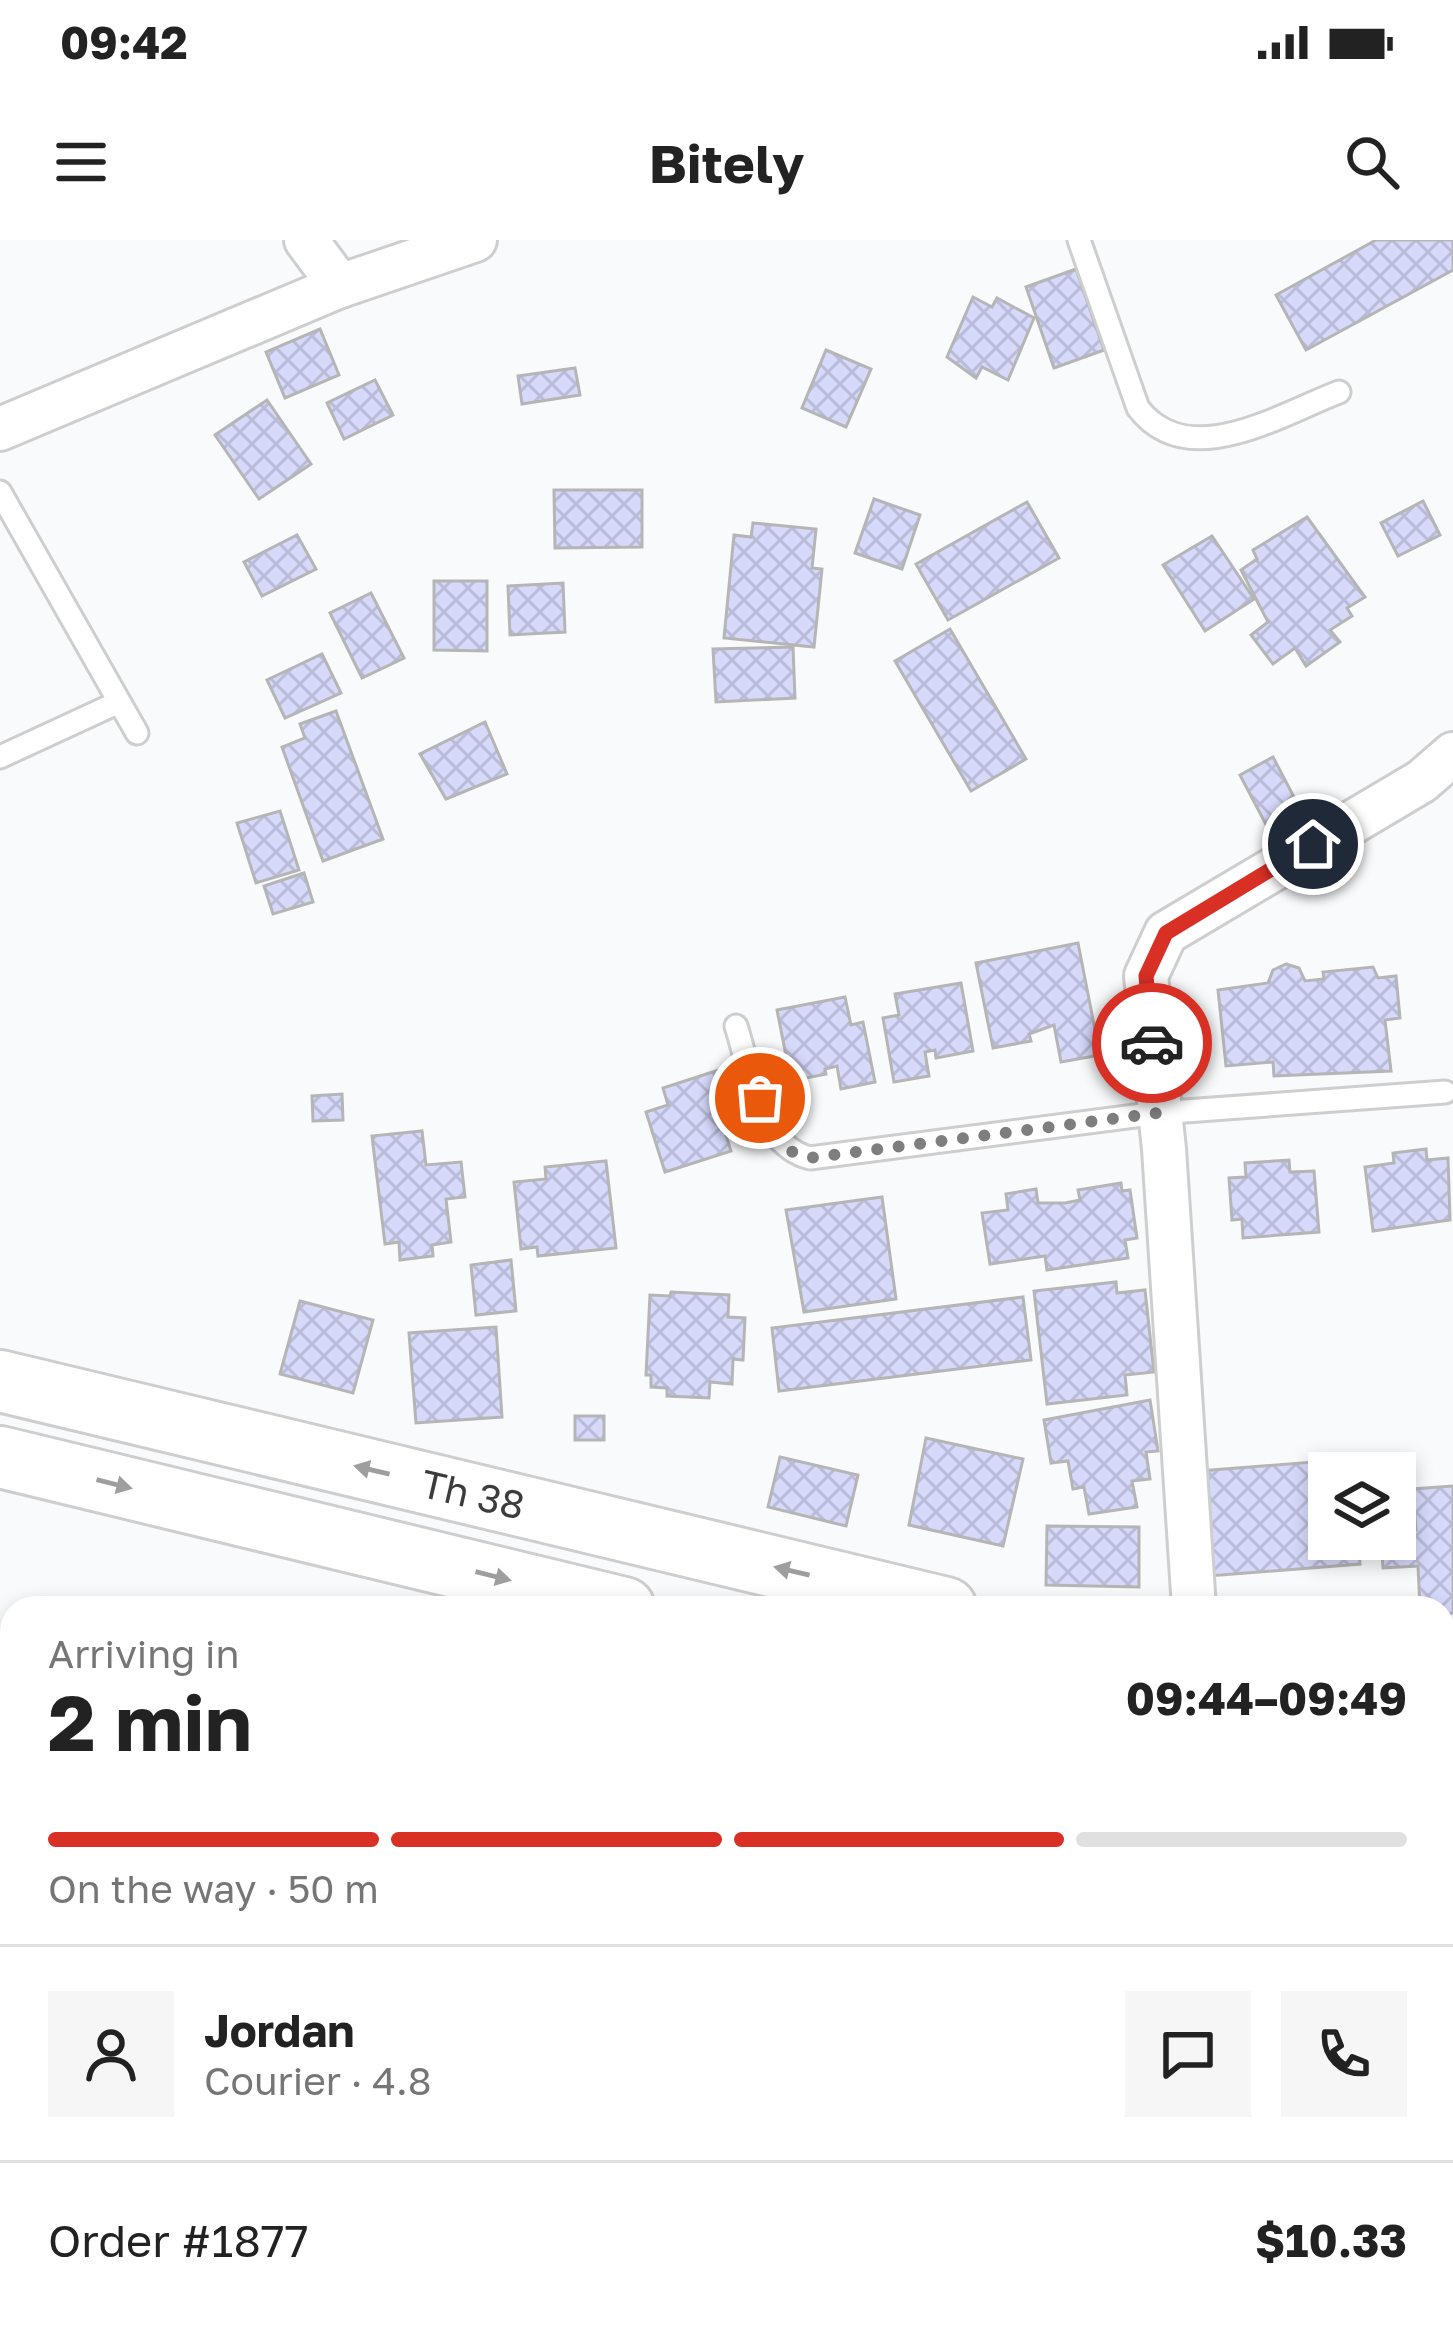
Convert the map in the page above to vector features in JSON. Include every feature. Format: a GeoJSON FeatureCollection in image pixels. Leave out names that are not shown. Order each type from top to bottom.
{"type":"FeatureCollection","features":[{"type":"Feature","properties":{"kind":"street"},"geometry":{"type":"LineString","coordinates":[[306,240],[340,286]]}},
{"type":"Feature","properties":{"kind":"street"},"geometry":{"type":"LineString","coordinates":[[0,429],[340,286],[475,240]]}},
{"type":"Feature","properties":{"kind":"street"},"geometry":{"type":"LineString","coordinates":[[1192,1596],[1146,976],[1166,933],[1422,781],[1453,754]]}},
{"type":"Feature","properties":{"kind":"street","name":"Th 38"},"geometry":{"type":"LineString","coordinates":[[0,1381],[896,1596]]}},
{"type":"Feature","properties":{"kind":"street","name":"Th 38"},"geometry":{"type":"LineString","coordinates":[[0,1457],[573,1596]]}},
{"type":"Feature","properties":{"kind":"lane"},"geometry":{"type":"LineString","coordinates":[[1079,240],[1138,409],[1170,437],[1218,438],[1339,392]]}},
{"type":"Feature","properties":{"kind":"lane"},"geometry":{"type":"LineString","coordinates":[[0,492],[136,733]]}},
{"type":"Feature","properties":{"kind":"lane"},"geometry":{"type":"LineString","coordinates":[[0,757],[119,702]]}},
{"type":"Feature","properties":{"kind":"lane"},"geometry":{"type":"LineString","coordinates":[[736,1026],[772,1135],[785,1152],[810,1158],[1158,1113],[1445,1092]]}},
{"type":"Feature","properties":{"kind":"building"},"geometry":{"type":"Polygon","coordinates":[[[1376,240],[1453,240],[1453,270],[1306,350],[1276,295],[1376,240]]]}},
{"type":"Feature","properties":{"kind":"building"},"geometry":{"type":"Polygon","coordinates":[[[1076,269],[1104,350],[1054,368],[1026,287],[1076,269]]]}},
{"type":"Feature","properties":{"kind":"building"},"geometry":{"type":"Polygon","coordinates":[[[973,297],[992,307],[997,298],[1034,318],[1008,380],[982,367],[976,378],[947,357],[973,297]]]}},
{"type":"Feature","properties":{"kind":"building"},"geometry":{"type":"Polygon","coordinates":[[[320,329],[339,375],[285,398],[266,352],[320,329]]]}},
{"type":"Feature","properties":{"kind":"building"},"geometry":{"type":"Polygon","coordinates":[[[826,350],[871,369],[846,427],[802,408],[826,350]]]}},
{"type":"Feature","properties":{"kind":"building"},"geometry":{"type":"Polygon","coordinates":[[[575,368],[580,395],[522,404],[518,376],[575,368]]]}},
{"type":"Feature","properties":{"kind":"building"},"geometry":{"type":"Polygon","coordinates":[[[375,380],[393,415],[344,439],[327,403],[375,380]]]}},
{"type":"Feature","properties":{"kind":"building"},"geometry":{"type":"Polygon","coordinates":[[[267,400],[311,464],[259,499],[215,435],[267,400]]]}},
{"type":"Feature","properties":{"kind":"building"},"geometry":{"type":"Polygon","coordinates":[[[554,490],[642,490],[642,547],[555,548],[554,490]]]}},
{"type":"Feature","properties":{"kind":"building"},"geometry":{"type":"Polygon","coordinates":[[[874,499],[920,515],[902,569],[855,553],[874,499]]]}},
{"type":"Feature","properties":{"kind":"building"},"geometry":{"type":"Polygon","coordinates":[[[1423,501],[1440,535],[1398,556],[1381,523],[1423,501]]]}},
{"type":"Feature","properties":{"kind":"building"},"geometry":{"type":"Polygon","coordinates":[[[1027,502],[1059,558],[948,620],[916,564],[1027,502]]]}},
{"type":"Feature","properties":{"kind":"building"},"geometry":{"type":"Polygon","coordinates":[[[1307,517],[1365,597],[1347,608],[1352,616],[1330,630],[1340,642],[1306,666],[1295,648],[1273,664],[1251,635],[1268,622],[1241,570],[1257,559],[1253,550],[1307,517]]]}},
{"type":"Feature","properties":{"kind":"building"},"geometry":{"type":"Polygon","coordinates":[[[753,523],[816,529],[812,568],[822,569],[814,647],[724,638],[734,535],[751,537],[753,523]]]}},
{"type":"Feature","properties":{"kind":"building"},"geometry":{"type":"Polygon","coordinates":[[[297,535],[316,569],[262,596],[244,562],[297,535]]]}},
{"type":"Feature","properties":{"kind":"building"},"geometry":{"type":"Polygon","coordinates":[[[1212,536],[1254,599],[1205,631],[1163,565],[1212,536]]]}},
{"type":"Feature","properties":{"kind":"building"},"geometry":{"type":"Polygon","coordinates":[[[434,581],[487,581],[487,651],[434,650],[434,581]]]}},
{"type":"Feature","properties":{"kind":"building"},"geometry":{"type":"Polygon","coordinates":[[[563,583],[565,632],[510,635],[508,586],[563,583]]]}},
{"type":"Feature","properties":{"kind":"building"},"geometry":{"type":"Polygon","coordinates":[[[371,593],[404,658],[362,678],[330,613],[371,593]]]}},
{"type":"Feature","properties":{"kind":"building"},"geometry":{"type":"Polygon","coordinates":[[[950,629],[1026,759],[971,791],[895,661],[950,629]]]}},
{"type":"Feature","properties":{"kind":"building"},"geometry":{"type":"Polygon","coordinates":[[[793,647],[795,698],[716,702],[713,649],[793,647]]]}},
{"type":"Feature","properties":{"kind":"building"},"geometry":{"type":"Polygon","coordinates":[[[322,654],[341,693],[285,718],[267,680],[322,654]]]}},
{"type":"Feature","properties":{"kind":"building"},"geometry":{"type":"Polygon","coordinates":[[[336,711],[383,839],[323,861],[282,747],[305,738],[300,724],[336,711]]]}},
{"type":"Feature","properties":{"kind":"building"},"geometry":{"type":"Polygon","coordinates":[[[485,722],[507,774],[446,799],[420,754],[485,722]]]}},
{"type":"Feature","properties":{"kind":"building"},"geometry":{"type":"Polygon","coordinates":[[[1273,757],[1306,820],[1273,838],[1240,775],[1273,757]]]}},
{"type":"Feature","properties":{"kind":"building"},"geometry":{"type":"Polygon","coordinates":[[[280,811],[299,870],[256,883],[237,823],[280,811]]]}},
{"type":"Feature","properties":{"kind":"building"},"geometry":{"type":"Polygon","coordinates":[[[304,873],[313,902],[273,914],[264,886],[304,873]]]}},
{"type":"Feature","properties":{"kind":"building"},"geometry":{"type":"Polygon","coordinates":[[[1078,943],[1100,1055],[1061,1062],[1054,1025],[1029,1034],[1031,1041],[993,1048],[976,963],[1078,943]]]}},
{"type":"Feature","properties":{"kind":"building"},"geometry":{"type":"Polygon","coordinates":[[[1286,964],[1299,968],[1305,981],[1324,979],[1323,972],[1373,967],[1378,978],[1396,976],[1400,1018],[1385,1020],[1391,1071],[1274,1076],[1273,1062],[1226,1066],[1218,990],[1268,983],[1273,970],[1286,964]]]}},
{"type":"Feature","properties":{"kind":"building"},"geometry":{"type":"Polygon","coordinates":[[[961,983],[973,1051],[936,1058],[935,1050],[925,1052],[929,1076],[894,1082],[883,1018],[899,1015],[895,994],[961,983]]]}},
{"type":"Feature","properties":{"kind":"building"},"geometry":{"type":"Polygon","coordinates":[[[845,997],[851,1025],[863,1022],[875,1082],[841,1089],[837,1066],[825,1069],[826,1074],[791,1081],[777,1010],[845,997]]]}},
{"type":"Feature","properties":{"kind":"building"},"geometry":{"type":"Polygon","coordinates":[[[725,1068],[734,1099],[716,1105],[731,1151],[665,1172],[646,1112],[668,1105],[663,1088],[725,1068]]]}},
{"type":"Feature","properties":{"kind":"building"},"geometry":{"type":"Polygon","coordinates":[[[342,1094],[343,1120],[313,1121],[312,1096],[342,1094]]]}},
{"type":"Feature","properties":{"kind":"building"},"geometry":{"type":"Polygon","coordinates":[[[422,1131],[426,1165],[461,1162],[465,1197],[446,1199],[451,1242],[432,1245],[433,1256],[400,1260],[399,1242],[385,1244],[372,1136],[422,1131]]]}},
{"type":"Feature","properties":{"kind":"building"},"geometry":{"type":"Polygon","coordinates":[[[1426,1149],[1427,1160],[1448,1158],[1450,1220],[1373,1231],[1365,1167],[1394,1163],[1393,1153],[1426,1149]]]}},
{"type":"Feature","properties":{"kind":"building"},"geometry":{"type":"Polygon","coordinates":[[[1289,1160],[1290,1172],[1314,1171],[1319,1232],[1243,1238],[1242,1219],[1232,1220],[1229,1178],[1246,1177],[1245,1163],[1289,1160]]]}},
{"type":"Feature","properties":{"kind":"building"},"geometry":{"type":"Polygon","coordinates":[[[606,1161],[616,1248],[538,1256],[537,1247],[521,1249],[514,1182],[546,1179],[545,1167],[606,1161]]]}},
{"type":"Feature","properties":{"kind":"building"},"geometry":{"type":"Polygon","coordinates":[[[1121,1183],[1122,1191],[1130,1190],[1137,1238],[1125,1240],[1128,1258],[1047,1270],[1045,1256],[990,1264],[982,1213],[1008,1210],[1006,1194],[1036,1189],[1038,1203],[1065,1203],[1080,1200],[1078,1190],[1121,1183]]]}},
{"type":"Feature","properties":{"kind":"building"},"geometry":{"type":"Polygon","coordinates":[[[882,1197],[896,1299],[804,1312],[786,1210],[882,1197]]]}},
{"type":"Feature","properties":{"kind":"building"},"geometry":{"type":"Polygon","coordinates":[[[511,1260],[516,1311],[476,1315],[471,1265],[511,1260]]]}},
{"type":"Feature","properties":{"kind":"building"},"geometry":{"type":"Polygon","coordinates":[[[1116,1282],[1117,1293],[1145,1290],[1154,1372],[1125,1375],[1127,1395],[1047,1404],[1034,1291],[1116,1282]]]}},
{"type":"Feature","properties":{"kind":"building"},"geometry":{"type":"Polygon","coordinates":[[[671,1292],[729,1295],[728,1317],[745,1318],[743,1360],[733,1359],[732,1384],[710,1382],[709,1398],[667,1396],[667,1388],[651,1387],[651,1375],[646,1375],[650,1295],[670,1296],[671,1292]]]}},
{"type":"Feature","properties":{"kind":"building"},"geometry":{"type":"Polygon","coordinates":[[[1023,1297],[1031,1360],[779,1391],[772,1328],[1023,1297]]]}},
{"type":"Feature","properties":{"kind":"building"},"geometry":{"type":"Polygon","coordinates":[[[300,1301],[373,1320],[353,1393],[280,1374],[300,1301]]]}},
{"type":"Feature","properties":{"kind":"building"},"geometry":{"type":"Polygon","coordinates":[[[496,1327],[502,1417],[416,1423],[409,1333],[496,1327]]]}},
{"type":"Feature","properties":{"kind":"building"},"geometry":{"type":"Polygon","coordinates":[[[1150,1400],[1158,1451],[1146,1452],[1150,1479],[1132,1481],[1137,1507],[1089,1514],[1084,1487],[1073,1489],[1068,1461],[1051,1463],[1044,1420],[1150,1400]]]}},
{"type":"Feature","properties":{"kind":"building"},"geometry":{"type":"Polygon","coordinates":[[[575,1416],[604,1416],[604,1440],[575,1440],[575,1416]]]}},
{"type":"Feature","properties":{"kind":"building"},"geometry":{"type":"Polygon","coordinates":[[[926,1438],[1023,1459],[1003,1546],[909,1525],[926,1438]]]}},
{"type":"Feature","properties":{"kind":"building"},"geometry":{"type":"Polygon","coordinates":[[[780,1457],[858,1475],[846,1526],[768,1507],[780,1457]]]}},
{"type":"Feature","properties":{"kind":"building"},"geometry":{"type":"Polygon","coordinates":[[[1308,1462],[1308,1560],[1360,1560],[1360,1564],[1209,1576],[1200,1471],[1308,1462]]]}},
{"type":"Feature","properties":{"kind":"building"},"geometry":{"type":"Polygon","coordinates":[[[1453,1486],[1453,1596],[1419,1596],[1418,1566],[1383,1568],[1382,1560],[1416,1560],[1416,1489],[1453,1486]]]}},
{"type":"Feature","properties":{"kind":"building"},"geometry":{"type":"Polygon","coordinates":[[[1047,1526],[1139,1527],[1139,1587],[1046,1585],[1047,1526]]]}},
{"type":"Feature","properties":{"kind":"way so far"},"geometry":{"type":"LineString","coordinates":[[760,1098],[772,1135],[785,1152],[810,1158],[1158,1113],[1152,1043]]}},
{"type":"Feature","properties":{"kind":"route"},"geometry":{"type":"LineString","coordinates":[[1152,1043],[1146,976],[1166,933],[1313,844]]}}]}
